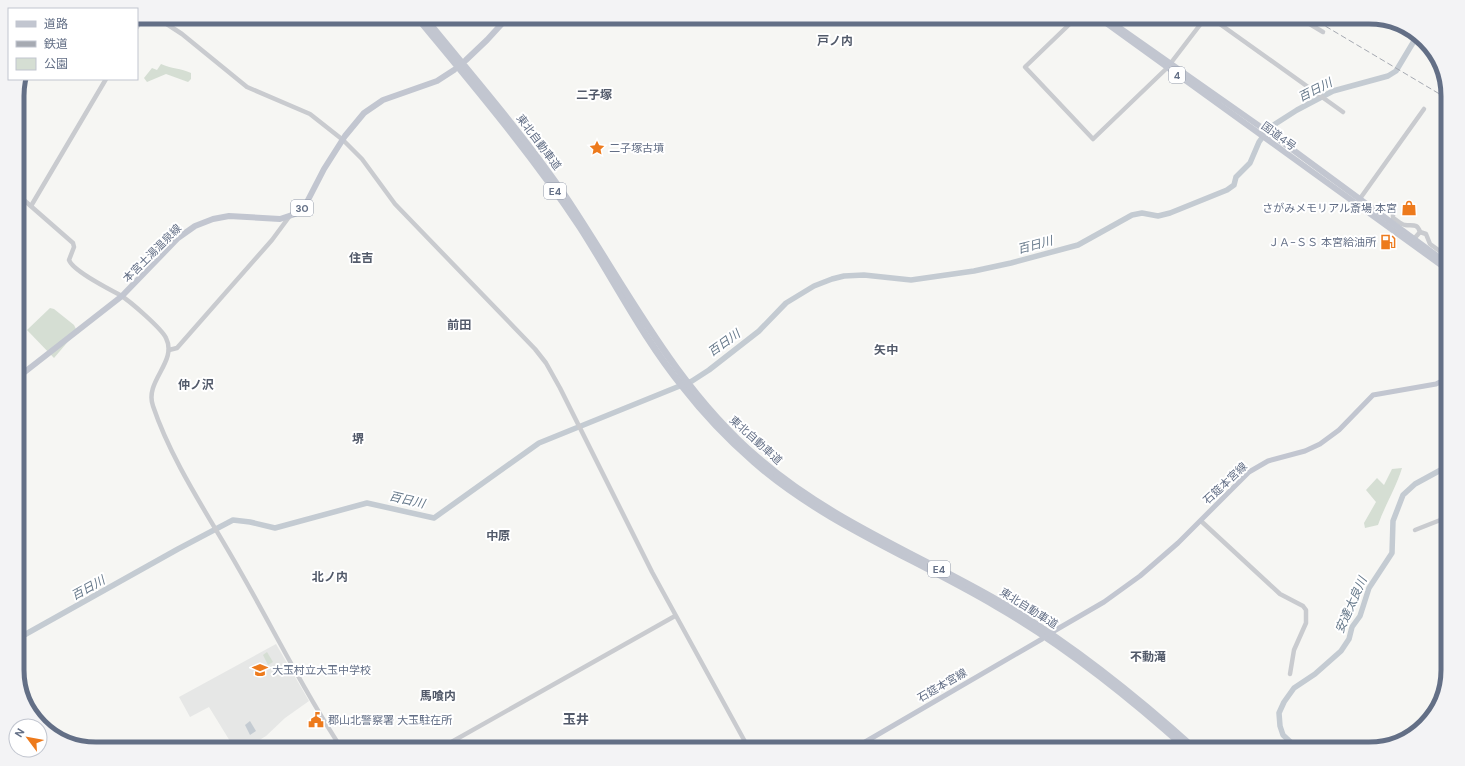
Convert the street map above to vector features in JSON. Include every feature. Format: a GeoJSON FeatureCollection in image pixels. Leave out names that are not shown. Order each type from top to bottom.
{"type":"FeatureCollection","features":[{"type":"Feature","properties":{"kind":"highway","name":"東北自動車道"},"geometry":{"type":"LineString","coordinates":[[423,24],[509,129],[548,181],[580,228],[649,340],[685,386],[735,444],[791,491],[854,530],[970,591],[1034,629],[1105,680],[1179,742]]}},
{"type":"Feature","properties":{"kind":"highway","name":"東北自動車道"},"geometry":{"type":"LineString","coordinates":[[430,24],[513,126],[552,178],[678,377]]}},
{"type":"Feature","properties":{"kind":"highway","name":"東北自動車道"},"geometry":{"type":"LineString","coordinates":[[685,386],[738,440],[794,487],[857,525],[974,587],[1021,614],[1097,666],[1187,742]]}},
{"type":"Feature","properties":{"kind":"main road"},"geometry":{"type":"LineString","coordinates":[[466,60],[502,24]]}},
{"type":"Feature","properties":{"kind":"main road","name":"国道4号"},"geometry":{"type":"LineString","coordinates":[[1108,24],[1258,129],[1412,241],[1441,264]]}},
{"type":"Feature","properties":{"kind":"main road","name":"国道4号"},"geometry":{"type":"LineString","coordinates":[[1113,24],[1169,66]]}},
{"type":"Feature","properties":{"kind":"main road","name":"30"},"geometry":{"type":"LineString","coordinates":[[289,217],[301,209],[307,202],[324,169],[343,140],[364,113],[392,96],[438,81],[454,70]]}},
{"type":"Feature","properties":{"kind":"main road","name":"本宮土湯温泉線"},"geometry":{"type":"LineString","coordinates":[[24,373],[122,296],[178,238],[195,226],[213,219],[229,216],[276,219],[289,217]]}},
{"type":"Feature","properties":{"kind":"main road","name":"国道4号"},"geometry":{"type":"LineString","coordinates":[[1412,241],[1441,260]]}},
{"type":"Feature","properties":{"kind":"main road","name":"石筵本宮線"},"geometry":{"type":"LineString","coordinates":[[1054,631],[1104,602],[1140,576],[1201,521],[1249,472],[1268,462],[1305,451],[1320,444],[1339,430],[1373,395],[1436,384],[1441,382]]}},
{"type":"Feature","properties":{"kind":"main road","name":"石筵本宮線"},"geometry":{"type":"LineString","coordinates":[[865,742],[1042,638]]}},
{"type":"Feature","properties":{"kind":"street"},"geometry":{"type":"LineString","coordinates":[[167,24],[182,34],[247,87],[310,114],[343,140],[362,159],[395,204],[535,349],[546,363],[675,616],[745,742]]}},
{"type":"Feature","properties":{"kind":"street"},"geometry":{"type":"LineString","coordinates":[[1070,24],[1025,67],[1093,139],[1169,66],[1201,24]]}},
{"type":"Feature","properties":{"kind":"street"},"geometry":{"type":"LineString","coordinates":[[1220,24],[1325,101],[1343,112]]}},
{"type":"Feature","properties":{"kind":"street"},"geometry":{"type":"LineString","coordinates":[[1310,24],[1323,32]]}},
{"type":"Feature","properties":{"kind":"street"},"geometry":{"type":"LineString","coordinates":[[31,206],[105,80]]}},
{"type":"Feature","properties":{"kind":"street"},"geometry":{"type":"LineString","coordinates":[[1358,202],[1424,109]]}},
{"type":"Feature","properties":{"kind":"street"},"geometry":{"type":"LineString","coordinates":[[24,200],[73,243],[74,247],[69,260],[72,265],[97,283],[122,296],[162,333],[168,343],[169,350],[167,359],[152,388],[152,406],[183,473],[303,685],[338,742]]}},
{"type":"Feature","properties":{"kind":"street"},"geometry":{"type":"LineString","coordinates":[[1393,213],[1392,216],[1396,220],[1404,225],[1416,226],[1420,232],[1426,234],[1430,244],[1441,252]]}},
{"type":"Feature","properties":{"kind":"street"},"geometry":{"type":"LineString","coordinates":[[169,350],[177,348],[272,240],[289,217]]}},
{"type":"Feature","properties":{"kind":"street"},"geometry":{"type":"LineString","coordinates":[[1412,241],[1420,232]]}},
{"type":"Feature","properties":{"kind":"street"},"geometry":{"type":"LineString","coordinates":[[1415,530],[1441,520]]}},
{"type":"Feature","properties":{"kind":"street"},"geometry":{"type":"LineString","coordinates":[[1201,521],[1280,594],[1303,606],[1306,610],[1306,623],[1294,650],[1290,674]]}},
{"type":"Feature","properties":{"kind":"street"},"geometry":{"type":"LineString","coordinates":[[451,742],[675,616]]}},
{"type":"Feature","properties":{"kind":"shaded area","name":"大玉村立大玉中学校"},"geometry":{"type":"Polygon","coordinates":[[[276,644],[309,701],[285,718],[266,736],[256,742],[231,742],[209,707],[190,717],[179,697],[276,644]]]}},
{"type":"Feature","properties":{"kind":"shaded area"},"geometry":{"type":"Polygon","coordinates":[[[250,721],[256,731],[250,735],[245,725],[250,721]]]}},
{"type":"Feature","properties":{"kind":"green space"},"geometry":{"type":"Polygon","coordinates":[[[161,64],[191,73],[191,79],[188,82],[166,74],[147,82],[144,78],[152,68],[157,70],[161,64]]]}},
{"type":"Feature","properties":{"kind":"green space"},"geometry":{"type":"Polygon","coordinates":[[[50,308],[54,309],[74,325],[77,331],[54,358],[27,330],[50,308]]]}},
{"type":"Feature","properties":{"kind":"green space"},"geometry":{"type":"Polygon","coordinates":[[[1402,468],[1397,483],[1378,525],[1365,528],[1364,523],[1376,502],[1366,490],[1377,478],[1384,485],[1392,469],[1402,468]]]}},
{"type":"Feature","properties":{"kind":"green space"},"geometry":{"type":"Polygon","coordinates":[[[267,652],[273,662],[268,665],[263,655],[267,652]]]}},
{"type":"Feature","properties":{"kind":"waterway","name":"百日川"},"geometry":{"type":"LineString","coordinates":[[24,635],[233,520],[250,522],[275,528],[367,503],[434,518],[539,443],[692,381],[709,370],[759,331],[786,303],[814,286],[832,279],[844,276],[864,275],[911,280],[974,271],[1011,263],[1078,245],[1132,215],[1142,213],[1158,216],[1170,213],[1227,190],[1234,185],[1236,177],[1250,163],[1259,142],[1269,128],[1297,110],[1333,91],[1388,76],[1396,71],[1415,40]]}},
{"type":"Feature","properties":{"kind":"waterway","name":"安達太良川"},"geometry":{"type":"LineString","coordinates":[[1290,742],[1283,735],[1280,726],[1279,713],[1284,702],[1294,688],[1315,674],[1341,651],[1349,639],[1352,627],[1360,616],[1369,588],[1392,553],[1393,521],[1403,495],[1415,484],[1441,470]]}},
{"type":"Feature","properties":{"kind":"railway"},"geometry":{"type":"LineString","coordinates":[[1322,24],[1441,95]]}},
{"type":"Feature","properties":{"kind":"place","name":"二子塚古墳"},"geometry":{"type":"Point","coordinates":[597,148]}},
{"type":"Feature","properties":{"kind":"place","name":"さがみメモリアル斎場 本宮"},"geometry":{"type":"Point","coordinates":[1409,208]}},
{"type":"Feature","properties":{"kind":"place","name":"ＪＡ-ＳＳ 本宮給油所"},"geometry":{"type":"Point","coordinates":[1388,242]}},
{"type":"Feature","properties":{"kind":"place","name":"大玉村立大玉中学校"},"geometry":{"type":"Point","coordinates":[260,670]}},
{"type":"Feature","properties":{"kind":"place","name":"郡山北警察署 大玉駐在所"},"geometry":{"type":"Point","coordinates":[316,720]}},
{"type":"Feature","properties":{"kind":"district","name":"戸ノ内"},"geometry":{"type":"Point","coordinates":[835,41]}},
{"type":"Feature","properties":{"kind":"district","name":"二子塚"},"geometry":{"type":"Point","coordinates":[594,95]}},
{"type":"Feature","properties":{"kind":"district","name":"住吉"},"geometry":{"type":"Point","coordinates":[361,258]}},
{"type":"Feature","properties":{"kind":"district","name":"前田"},"geometry":{"type":"Point","coordinates":[459,325]}},
{"type":"Feature","properties":{"kind":"district","name":"矢中"},"geometry":{"type":"Point","coordinates":[886,350]}},
{"type":"Feature","properties":{"kind":"district","name":"仲ノ沢"},"geometry":{"type":"Point","coordinates":[196,385]}},
{"type":"Feature","properties":{"kind":"district","name":"堺"},"geometry":{"type":"Point","coordinates":[358,439]}},
{"type":"Feature","properties":{"kind":"district","name":"中原"},"geometry":{"type":"Point","coordinates":[498,536]}},
{"type":"Feature","properties":{"kind":"district","name":"北ノ内"},"geometry":{"type":"Point","coordinates":[330,577]}},
{"type":"Feature","properties":{"kind":"district","name":"不動滝"},"geometry":{"type":"Point","coordinates":[1148,657]}},
{"type":"Feature","properties":{"kind":"district","name":"馬喰内"},"geometry":{"type":"Point","coordinates":[438,696]}},
{"type":"Feature","properties":{"kind":"district","name":"玉井"},"geometry":{"type":"Point","coordinates":[576,719]}}]}
